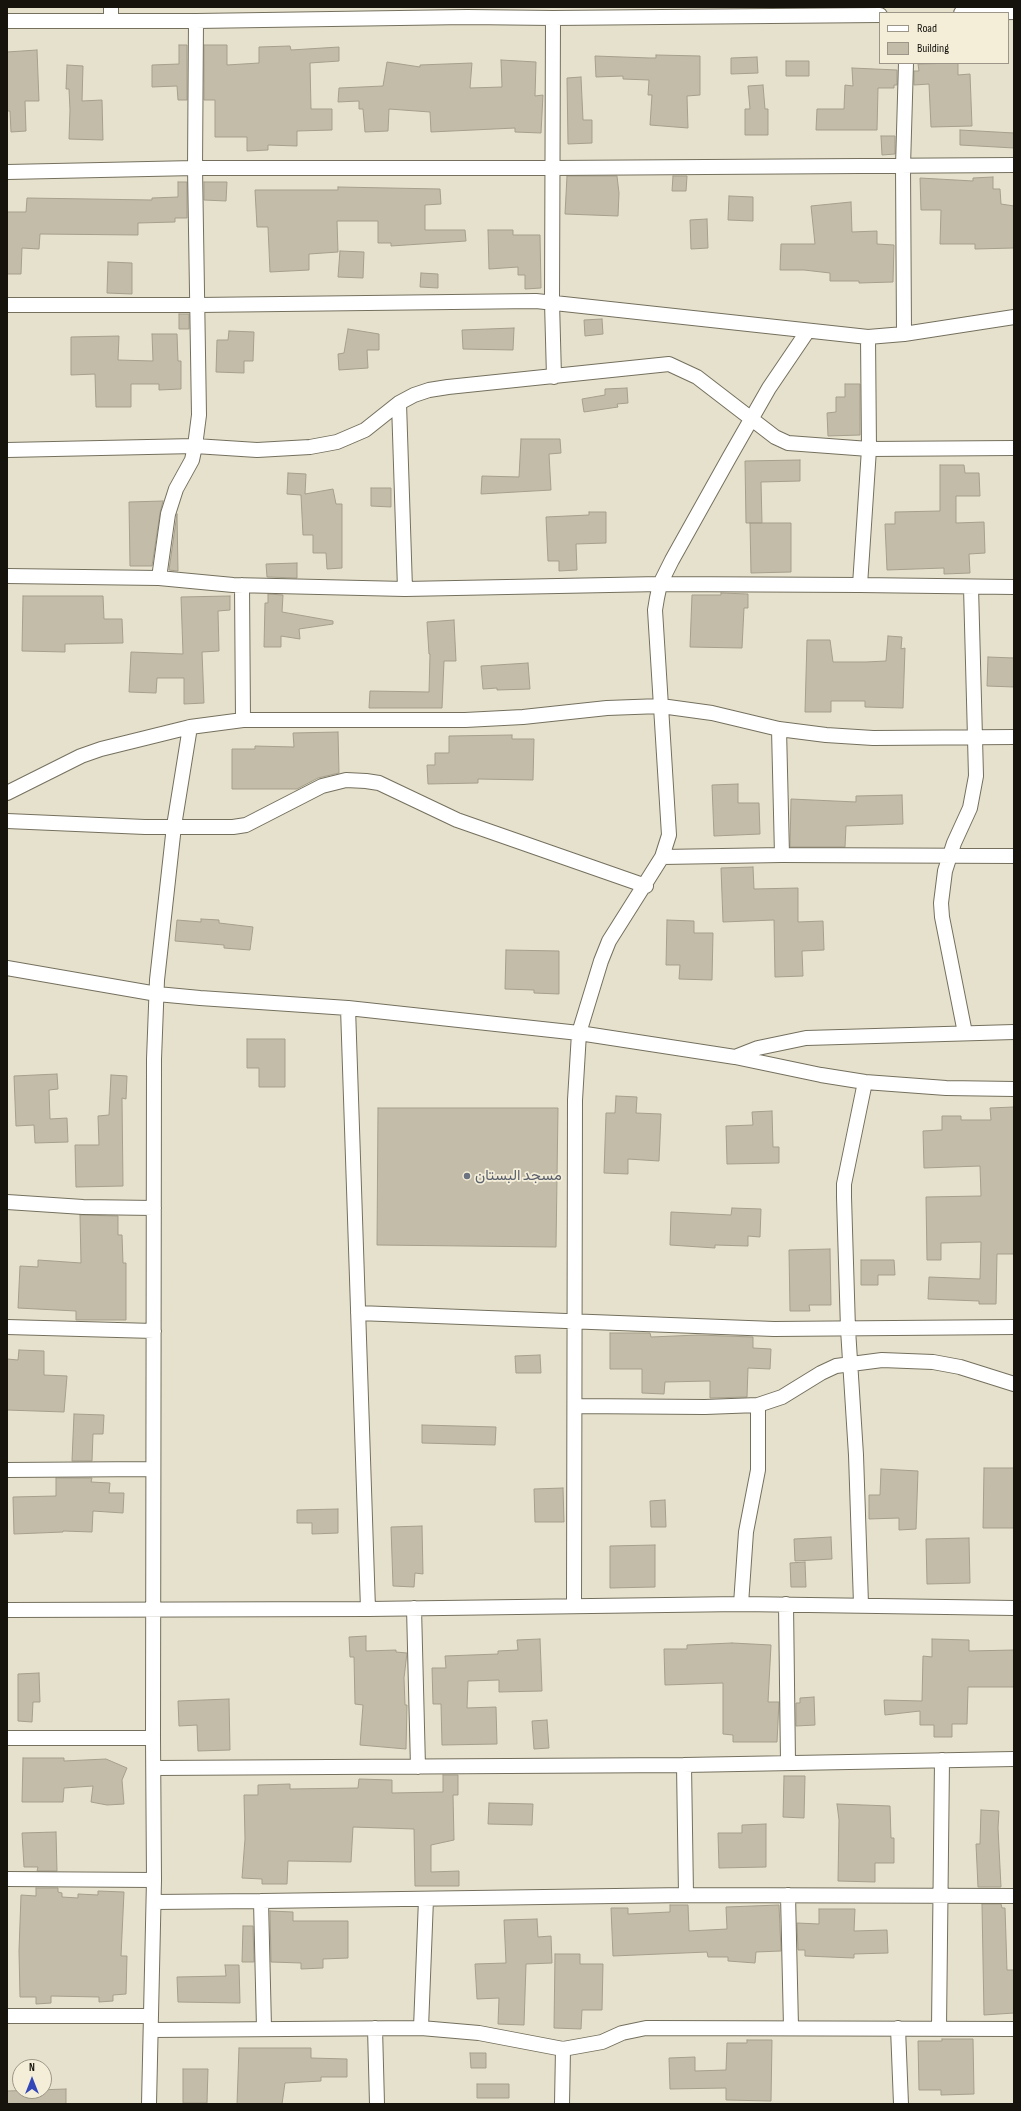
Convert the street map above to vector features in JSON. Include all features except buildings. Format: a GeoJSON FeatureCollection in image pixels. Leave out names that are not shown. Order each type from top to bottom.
{"type":"FeatureCollection","features":[{"type":"Feature","properties":{"kind":"street"},"geometry":{"type":"LineString","coordinates":[[7,21],[111,14],[196,21],[467,12],[553,18],[824,11],[879,15]]}},
{"type":"Feature","properties":{"kind":"street"},"geometry":{"type":"LineString","coordinates":[[553,18],[552,302],[554,377]]}},
{"type":"Feature","properties":{"kind":"street"},"geometry":{"type":"LineString","coordinates":[[159,578],[168,514],[176,489],[192,460],[198,415],[198,305],[195,168],[196,21]]}},
{"type":"Feature","properties":{"kind":"street"},"geometry":{"type":"LineString","coordinates":[[904,334],[903,166],[906,64]]}},
{"type":"Feature","properties":{"kind":"street"},"geometry":{"type":"LineString","coordinates":[[7,172],[195,168],[553,168],[1014,165]]}},
{"type":"Feature","properties":{"kind":"street"},"geometry":{"type":"LineString","coordinates":[[7,304],[198,305],[509,300],[552,302],[807,332],[868,337],[904,334],[1014,317]]}},
{"type":"Feature","properties":{"kind":"street"},"geometry":{"type":"LineString","coordinates":[[574,1605],[575,1100],[579,1033],[601,961],[609,941],[646,886],[662,857],[669,835],[655,610],[660,584],[769,388],[807,332]]}},
{"type":"Feature","properties":{"kind":"street"},"geometry":{"type":"LineString","coordinates":[[860,585],[869,449],[868,337]]}},
{"type":"Feature","properties":{"kind":"street"},"geometry":{"type":"LineString","coordinates":[[7,450],[195,446],[257,450],[310,447],[337,442],[365,430],[399,403],[429,390],[669,364],[697,377],[776,437],[788,443],[869,449],[1014,448]]}},
{"type":"Feature","properties":{"kind":"street"},"geometry":{"type":"LineString","coordinates":[[399,403],[405,589]]}},
{"type":"Feature","properties":{"kind":"street"},"geometry":{"type":"LineString","coordinates":[[7,576],[159,578],[242,585],[405,589],[660,584],[1014,587]]}},
{"type":"Feature","properties":{"kind":"street"},"geometry":{"type":"LineString","coordinates":[[242,585],[243,720]]}},
{"type":"Feature","properties":{"kind":"street"},"geometry":{"type":"LineString","coordinates":[[965,1033],[942,917],[943,882],[950,856],[974,793],[976,737],[971,587]]}},
{"type":"Feature","properties":{"kind":"street"},"geometry":{"type":"LineString","coordinates":[[7,793],[81,756],[101,749],[190,727],[243,720],[465,720],[523,717],[607,708],[661,706],[712,713],[779,729],[826,735],[873,738],[1014,737]]}},
{"type":"Feature","properties":{"kind":"street"},"geometry":{"type":"LineString","coordinates":[[149,2104],[154,1902],[154,1059],[157,994],[174,826],[190,727]]}},
{"type":"Feature","properties":{"kind":"street"},"geometry":{"type":"LineString","coordinates":[[779,729],[782,855]]}},
{"type":"Feature","properties":{"kind":"street"},"geometry":{"type":"LineString","coordinates":[[7,821],[145,827],[174,826],[222,828],[246,825],[322,786],[346,780],[366,781],[379,784],[457,820],[646,886]]}},
{"type":"Feature","properties":{"kind":"street"},"geometry":{"type":"LineString","coordinates":[[662,857],[782,855],[1014,856]]}},
{"type":"Feature","properties":{"kind":"street"},"geometry":{"type":"LineString","coordinates":[[7,968],[157,994],[348,1008],[579,1033],[735,1057],[821,1075],[865,1082],[946,1088],[1014,1090]]}},
{"type":"Feature","properties":{"kind":"street"},"geometry":{"type":"LineString","coordinates":[[348,1008],[368,1609]]}},
{"type":"Feature","properties":{"kind":"street"},"geometry":{"type":"LineString","coordinates":[[735,1057],[758,1048],[806,1038],[1014,1032]]}},
{"type":"Feature","properties":{"kind":"street"},"geometry":{"type":"LineString","coordinates":[[861,1604],[851,1363],[848,1329],[844,1184],[865,1082]]}},
{"type":"Feature","properties":{"kind":"street"},"geometry":{"type":"LineString","coordinates":[[7,1202],[82,1207],[154,1208]]}},
{"type":"Feature","properties":{"kind":"street"},"geometry":{"type":"LineString","coordinates":[[358,1313],[574,1320],[682,1326],[848,1329],[1014,1327]]}},
{"type":"Feature","properties":{"kind":"street"},"geometry":{"type":"LineString","coordinates":[[7,1328],[154,1331]]}},
{"type":"Feature","properties":{"kind":"street"},"geometry":{"type":"LineString","coordinates":[[575,1406],[705,1407],[758,1405],[782,1397],[821,1372],[836,1366],[882,1360],[933,1362],[960,1367],[1014,1384]]}},
{"type":"Feature","properties":{"kind":"street"},"geometry":{"type":"LineString","coordinates":[[741,1604],[746,1532],[758,1470],[758,1405]]}},
{"type":"Feature","properties":{"kind":"street"},"geometry":{"type":"LineString","coordinates":[[7,1470],[153,1469]]}},
{"type":"Feature","properties":{"kind":"street"},"geometry":{"type":"LineString","coordinates":[[7,1610],[368,1609],[574,1605],[741,1604],[861,1604],[1014,1608]]}},
{"type":"Feature","properties":{"kind":"street"},"geometry":{"type":"LineString","coordinates":[[786,1604],[788,1762]]}},
{"type":"Feature","properties":{"kind":"street"},"geometry":{"type":"LineString","coordinates":[[414,1608],[418,1767]]}},
{"type":"Feature","properties":{"kind":"street"},"geometry":{"type":"LineString","coordinates":[[7,1738],[153,1738]]}},
{"type":"Feature","properties":{"kind":"street"},"geometry":{"type":"LineString","coordinates":[[154,1768],[684,1766],[788,1762],[1014,1759]]}},
{"type":"Feature","properties":{"kind":"street"},"geometry":{"type":"LineString","coordinates":[[939,2028],[942,1760]]}},
{"type":"Feature","properties":{"kind":"street"},"geometry":{"type":"LineString","coordinates":[[684,1766],[686,1895]]}},
{"type":"Feature","properties":{"kind":"street"},"geometry":{"type":"LineString","coordinates":[[7,1879],[154,1880]]}},
{"type":"Feature","properties":{"kind":"street"},"geometry":{"type":"LineString","coordinates":[[154,1902],[686,1895],[940,1897],[1014,1896]]}},
{"type":"Feature","properties":{"kind":"street"},"geometry":{"type":"LineString","coordinates":[[788,1895],[791,2027]]}},
{"type":"Feature","properties":{"kind":"street"},"geometry":{"type":"LineString","coordinates":[[421,2028],[426,1899]]}},
{"type":"Feature","properties":{"kind":"street"},"geometry":{"type":"LineString","coordinates":[[262,1901],[264,2028]]}},
{"type":"Feature","properties":{"kind":"street"},"geometry":{"type":"LineString","coordinates":[[7,2016],[151,2016]]}},
{"type":"Feature","properties":{"kind":"street"},"geometry":{"type":"LineString","coordinates":[[152,2030],[421,2028],[479,2033],[563,2049],[602,2042],[622,2033],[646,2028],[791,2027],[1014,2029]]}},
{"type":"Feature","properties":{"kind":"street"},"geometry":{"type":"LineString","coordinates":[[375,2028],[377,2104]]}},
{"type":"Feature","properties":{"kind":"street"},"geometry":{"type":"LineString","coordinates":[[898,2028],[901,2104]]}},
{"type":"Feature","properties":{"kind":"street"},"geometry":{"type":"LineString","coordinates":[[562,2104],[563,2049]]}},
{"type":"Feature","properties":{"kind":"place","name":"مسجد البستان"},"geometry":{"type":"Point","coordinates":[467,1176]}}]}
